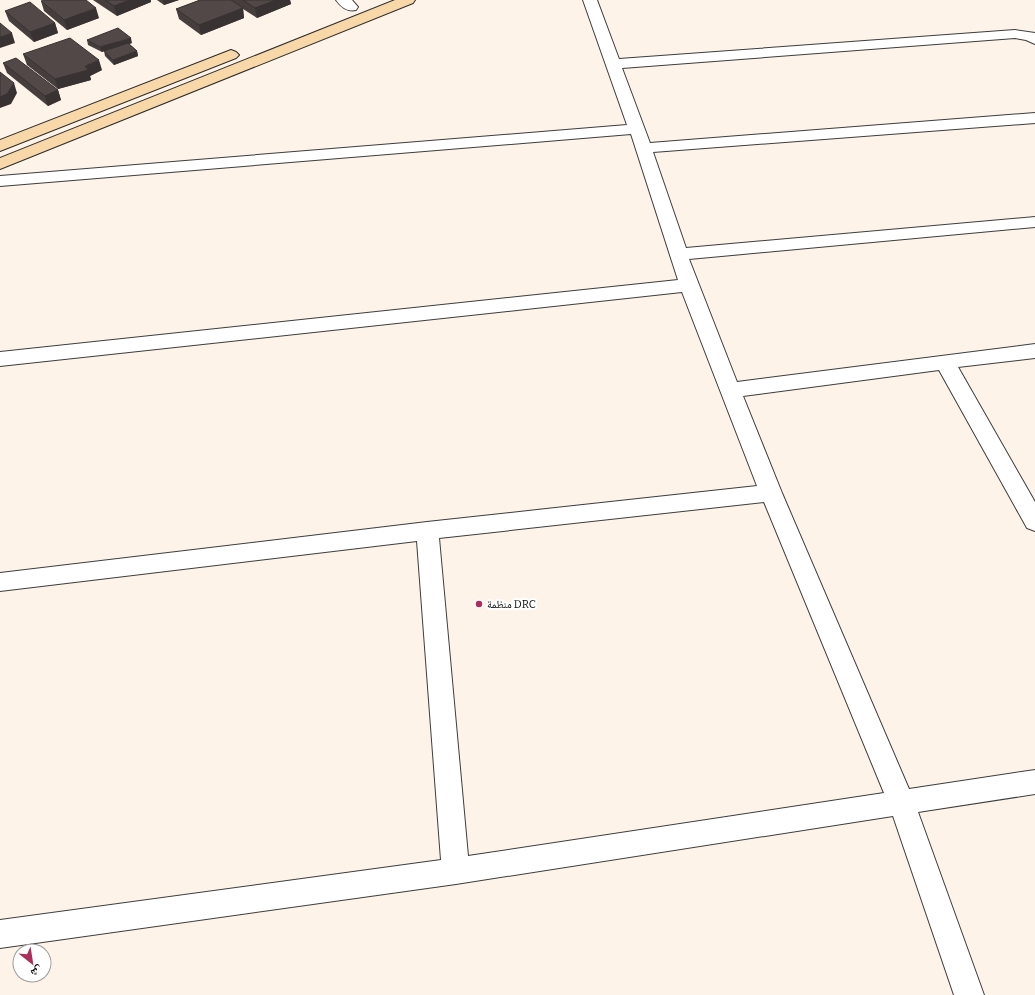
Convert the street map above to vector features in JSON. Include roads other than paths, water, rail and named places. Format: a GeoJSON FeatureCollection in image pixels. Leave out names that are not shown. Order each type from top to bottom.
{"type":"FeatureCollection","features":[{"type":"Feature","properties":{"kind":"street"},"geometry":{"type":"LineString","coordinates":[[0,164],[408,0]]}},
{"type":"Feature","properties":{"kind":"street"},"geometry":{"type":"LineString","coordinates":[[590,0],[640,138],[689,285],[771,493],[901,802],[969,995]]}},
{"type":"Feature","properties":{"kind":"street"},"geometry":{"type":"LineString","coordinates":[[613,64],[1014,34],[1030,36],[1035,40]]}},
{"type":"Feature","properties":{"kind":"street"},"geometry":{"type":"LineString","coordinates":[[0,146],[242,50]]}},
{"type":"Feature","properties":{"kind":"street"},"geometry":{"type":"LineString","coordinates":[[0,181],[640,138],[1035,118]]}},
{"type":"Feature","properties":{"kind":"street"},"geometry":{"type":"LineString","coordinates":[[679,254],[1035,222]]}},
{"type":"Feature","properties":{"kind":"street"},"geometry":{"type":"LineString","coordinates":[[0,359],[689,285]]}},
{"type":"Feature","properties":{"kind":"street"},"geometry":{"type":"LineString","coordinates":[[730,390],[944,362],[1035,352]]}},
{"type":"Feature","properties":{"kind":"street"},"geometry":{"type":"LineString","coordinates":[[944,362],[1035,522]]}},
{"type":"Feature","properties":{"kind":"street"},"geometry":{"type":"LineString","coordinates":[[0,582],[427,531],[771,493]]}},
{"type":"Feature","properties":{"kind":"street"},"geometry":{"type":"LineString","coordinates":[[427,531],[456,871]]}},
{"type":"Feature","properties":{"kind":"street"},"geometry":{"type":"LineString","coordinates":[[0,934],[456,871],[1035,782]]}},
{"type":"Feature","properties":{"kind":"place","name":"منظمة DRC"},"geometry":{"type":"Point","coordinates":[479,604]}}]}
